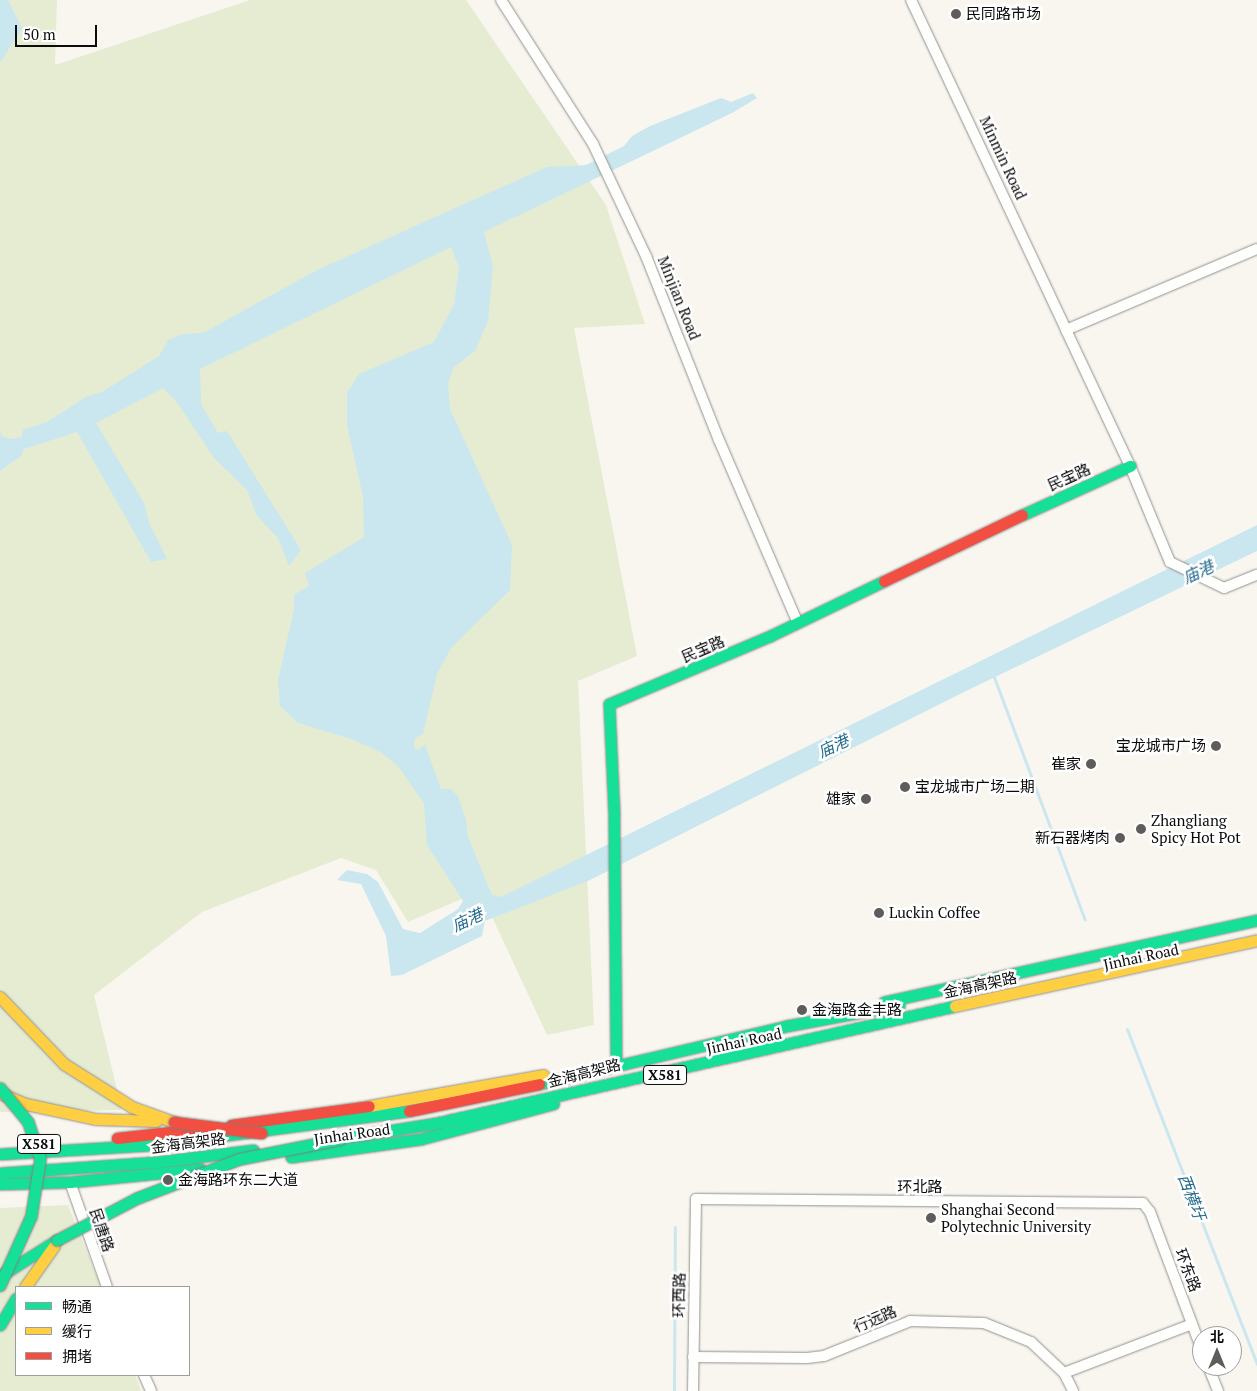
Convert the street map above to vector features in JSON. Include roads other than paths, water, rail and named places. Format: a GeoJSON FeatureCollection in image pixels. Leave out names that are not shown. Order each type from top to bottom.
{"type":"FeatureCollection","features":[{"type":"Feature","properties":{"kind":"main road","name":"民宝路"},"geometry":{"type":"LineString","coordinates":[[616,1062],[614,833],[609,704],[798,623],[988,530],[1130,466]]}},
{"type":"Feature","properties":{"kind":"main road","name":"Jinhai Road"},"geometry":{"type":"LineString","coordinates":[[0,1147],[156,1135],[338,1111],[616,1062],[805,1016],[951,989],[1257,920]]}},
{"type":"Feature","properties":{"kind":"main road","name":"金海高架路"},"geometry":{"type":"LineString","coordinates":[[0,1154],[152,1145],[261,1133],[392,1114],[518,1089],[786,1026],[967,993],[1257,927]]}},
{"type":"Feature","properties":{"kind":"main road","name":"金海高架路"},"geometry":{"type":"LineString","coordinates":[[0,1173],[157,1162],[340,1140],[436,1123],[644,1074],[1257,940]]}},
{"type":"Feature","properties":{"kind":"main road","name":"Jinhai Road"},"geometry":{"type":"LineString","coordinates":[[0,1184],[70,1182],[166,1174],[421,1139],[701,1065],[1257,947]]}},
{"type":"Feature","properties":{"kind":"main road"},"geometry":{"type":"LineString","coordinates":[[0,997],[64,1064],[132,1107],[174,1122]]}},
{"type":"Feature","properties":{"kind":"main road"},"geometry":{"type":"LineString","coordinates":[[0,1088],[28,1122],[40,1159],[31,1216],[0,1285]]}},
{"type":"Feature","properties":{"kind":"main road"},"geometry":{"type":"LineString","coordinates":[[0,1093],[26,1104],[96,1119],[174,1122],[261,1133]]}},
{"type":"Feature","properties":{"kind":"main road"},"geometry":{"type":"LineString","coordinates":[[0,1276],[57,1240],[137,1198],[239,1159],[340,1140]]}},
{"type":"Feature","properties":{"kind":"main road"},"geometry":{"type":"LineString","coordinates":[[26,1286],[57,1240]]}},
{"type":"Feature","properties":{"kind":"main road"},"geometry":{"type":"LineString","coordinates":[[0,1325],[15,1300]]}},
{"type":"Feature","properties":{"kind":"street","name":"Minjian Road"},"geometry":{"type":"LineString","coordinates":[[501,0],[593,144],[646,256],[718,440],[798,623]]}},
{"type":"Feature","properties":{"kind":"street","name":"Minmin Road"},"geometry":{"type":"LineString","coordinates":[[911,0],[1130,466],[1170,562],[1224,588],[1257,575]]}},
{"type":"Feature","properties":{"kind":"street"},"geometry":{"type":"LineString","coordinates":[[1066,330],[1257,249]]}},
{"type":"Feature","properties":{"kind":"street","name":"民唐路"},"geometry":{"type":"LineString","coordinates":[[70,1182],[107,1286]]}},
{"type":"Feature","properties":{"kind":"street","name":"环北路"},"geometry":{"type":"LineString","coordinates":[[696,1199],[1143,1203]]}},
{"type":"Feature","properties":{"kind":"street","name":"环西路"},"geometry":{"type":"LineString","coordinates":[[693,1391],[696,1199]]}},
{"type":"Feature","properties":{"kind":"street","name":"环东路"},"geometry":{"type":"LineString","coordinates":[[1143,1203],[1192,1324]]}},
{"type":"Feature","properties":{"kind":"street","name":"行远路"},"geometry":{"type":"LineString","coordinates":[[693,1357],[807,1358],[824,1356],[910,1321],[984,1323],[1031,1342],[1064,1374],[1073,1391]]}},
{"type":"Feature","properties":{"kind":"street"},"geometry":{"type":"LineString","coordinates":[[1064,1374],[1192,1324]]}},
{"type":"Feature","properties":{"kind":"street"},"geometry":{"type":"LineString","coordinates":[[144,1376],[150,1391]]}},
{"type":"Feature","properties":{"kind":"street"},"geometry":{"type":"LineString","coordinates":[[1212,1376],[1218,1391]]}},
{"type":"Feature","properties":{"kind":"water"},"geometry":{"type":"Polygon","coordinates":[[[0,0],[8,0],[22,28],[0,63],[0,0]]]}},
{"type":"Feature","properties":{"kind":"water","name":"庙港"},"geometry":{"type":"Polygon","coordinates":[[[753,93],[757,98],[732,113],[484,232],[493,266],[488,321],[475,351],[453,368],[448,384],[450,409],[512,545],[510,590],[451,648],[437,674],[423,734],[415,738],[414,748],[418,750],[425,745],[441,789],[451,789],[458,796],[466,820],[468,837],[492,895],[501,897],[1257,525],[1257,551],[964,692],[590,880],[485,921],[482,936],[402,975],[391,976],[386,936],[361,884],[337,880],[347,870],[367,874],[378,882],[403,929],[420,933],[458,909],[463,901],[427,845],[424,803],[398,766],[380,752],[351,739],[298,723],[280,706],[278,680],[294,609],[294,595],[309,586],[305,573],[364,537],[363,497],[347,425],[347,393],[359,374],[434,342],[454,304],[459,267],[451,247],[200,369],[201,404],[218,433],[227,431],[301,550],[289,566],[278,538],[257,516],[247,490],[214,458],[176,401],[163,388],[96,423],[144,503],[149,523],[167,559],[151,562],[77,432],[24,449],[21,456],[0,471],[0,432],[3,437],[12,439],[22,437],[23,430],[47,422],[86,397],[104,391],[159,356],[168,340],[183,334],[203,333],[317,270],[547,167],[586,165],[624,146],[632,136],[650,126],[721,98],[731,102],[753,93]]]}},
{"type":"Feature","properties":{"kind":"waterway"},"geometry":{"type":"LineString","coordinates":[[994,677],[1085,920]]}},
{"type":"Feature","properties":{"kind":"waterway","name":"西横圩"},"geometry":{"type":"LineString","coordinates":[[1127,1029],[1257,1364]]}},
{"type":"Feature","properties":{"kind":"waterway"},"geometry":{"type":"LineString","coordinates":[[674,1391],[675,1227]]}},
{"type":"Feature","properties":{"kind":"place","name":"民同路市场"},"geometry":{"type":"Point","coordinates":[956,14]}},
{"type":"Feature","properties":{"kind":"place","name":"宝龙城市广场"},"geometry":{"type":"Point","coordinates":[1216,746]}},
{"type":"Feature","properties":{"kind":"place","name":"崔家"},"geometry":{"type":"Point","coordinates":[1091,764]}},
{"type":"Feature","properties":{"kind":"place","name":"宝龙城市广场二期"},"geometry":{"type":"Point","coordinates":[905,787]}},
{"type":"Feature","properties":{"kind":"place","name":"雄家"},"geometry":{"type":"Point","coordinates":[866,799]}},
{"type":"Feature","properties":{"kind":"place","name":"Zhangliang Spicy Hot Pot"},"geometry":{"type":"Point","coordinates":[1141,829]}},
{"type":"Feature","properties":{"kind":"place","name":"新石器烤肉"},"geometry":{"type":"Point","coordinates":[1120,838]}},
{"type":"Feature","properties":{"kind":"place","name":"Luckin Coffee"},"geometry":{"type":"Point","coordinates":[879,913]}},
{"type":"Feature","properties":{"kind":"place","name":"金海路金丰路"},"geometry":{"type":"Point","coordinates":[802,1010]}},
{"type":"Feature","properties":{"kind":"place","name":"金海路环东二大道"},"geometry":{"type":"Point","coordinates":[168,1180]}},
{"type":"Feature","properties":{"kind":"place","name":"Shanghai Second Polytechnic University"},"geometry":{"type":"Point","coordinates":[931,1218]}}]}
